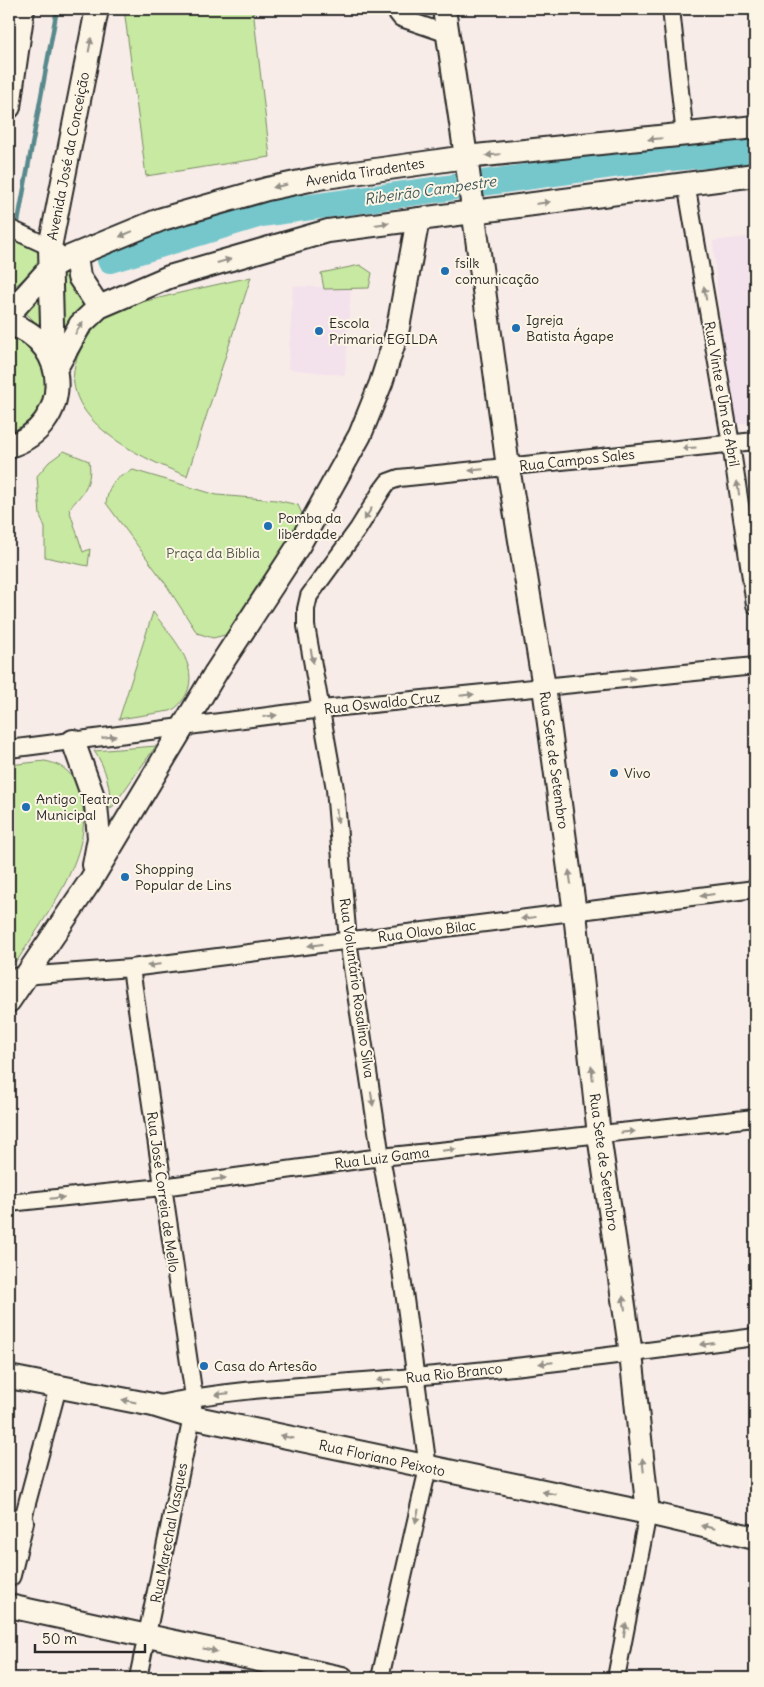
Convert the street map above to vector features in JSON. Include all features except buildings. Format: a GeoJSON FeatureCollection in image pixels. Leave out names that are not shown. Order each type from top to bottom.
{"type":"FeatureCollection","features":[{"type":"Feature","properties":{"kind":"street"},"geometry":{"type":"LineString","coordinates":[[9,107],[23,9]]}},
{"type":"Feature","properties":{"kind":"street","name":"Avenida José da Conceição"},"geometry":{"type":"LineString","coordinates":[[9,446],[24,441],[37,432],[48,419],[54,404],[57,387],[54,367],[61,257],[97,9]]}},
{"type":"Feature","properties":{"kind":"street"},"geometry":{"type":"LineString","coordinates":[[394,9],[401,18],[448,34]]}},
{"type":"Feature","properties":{"kind":"street","name":"Rua Sete de Setembro"},"geometry":{"type":"LineString","coordinates":[[444,9],[467,162],[508,467],[544,687],[574,912],[599,1135],[631,1354],[648,1513]]}},
{"type":"Feature","properties":{"kind":"street"},"geometry":{"type":"LineString","coordinates":[[671,9],[684,136]]}},
{"type":"Feature","properties":{"kind":"street","name":"Avenida Tiradentes"},"geometry":{"type":"LineString","coordinates":[[9,314],[61,257],[162,219],[267,189],[319,178],[755,127]]}},
{"type":"Feature","properties":{"kind":"street"},"geometry":{"type":"LineString","coordinates":[[54,367],[80,325],[99,307],[169,277],[328,231],[418,219],[472,207],[755,175]]}},
{"type":"Feature","properties":{"kind":"street","name":"Rua Vinte e Um de Abril"},"geometry":{"type":"LineString","coordinates":[[686,183],[731,444],[755,605]]}},
{"type":"Feature","properties":{"kind":"street"},"geometry":{"type":"LineString","coordinates":[[9,1001],[17,976],[90,880],[183,726],[299,545],[360,435],[381,383],[397,333],[418,219]]}},
{"type":"Feature","properties":{"kind":"street"},"geometry":{"type":"LineString","coordinates":[[9,228],[61,257],[78,276],[99,307]]}},
{"type":"Feature","properties":{"kind":"street"},"geometry":{"type":"LineString","coordinates":[[9,324],[33,336],[45,348],[54,367]]}},
{"type":"Feature","properties":{"kind":"street","name":"Rua Campos Sales"},"geometry":{"type":"LineString","coordinates":[[399,478],[755,441]]}},
{"type":"Feature","properties":{"kind":"street","name":"Rua Voluntário Rosalino Silva"},"geometry":{"type":"LineString","coordinates":[[399,478],[388,482],[358,529],[310,596],[306,609],[306,626],[335,789],[348,941],[381,1157],[399,1255],[428,1468]]}},
{"type":"Feature","properties":{"kind":"street","name":"Rua Oswaldo Cruz"},"geometry":{"type":"LineString","coordinates":[[9,749],[322,709],[755,666]]}},
{"type":"Feature","properties":{"kind":"street"},"geometry":{"type":"LineString","coordinates":[[73,741],[96,805],[99,838],[90,880]]}},
{"type":"Feature","properties":{"kind":"street","name":"Rua Olavo Bilac"},"geometry":{"type":"LineString","coordinates":[[17,976],[131,968],[755,888]]}},
{"type":"Feature","properties":{"kind":"street","name":"Rua José Correia de Mello"},"geometry":{"type":"LineString","coordinates":[[131,968],[193,1407]]}},
{"type":"Feature","properties":{"kind":"street","name":"Rua Luiz Gama"},"geometry":{"type":"LineString","coordinates":[[9,1203],[162,1187],[381,1157],[755,1118]]}},
{"type":"Feature","properties":{"kind":"street","name":"Rua Rio Branco"},"geometry":{"type":"LineString","coordinates":[[193,1407],[416,1377],[631,1354],[755,1338]]}},
{"type":"Feature","properties":{"kind":"street","name":"Rua Floriano Peixoto"},"geometry":{"type":"LineString","coordinates":[[9,1377],[153,1406],[193,1407],[428,1468],[648,1513],[755,1538]]}},
{"type":"Feature","properties":{"kind":"street"},"geometry":{"type":"LineString","coordinates":[[9,1575],[15,1521],[58,1387]]}},
{"type":"Feature","properties":{"kind":"street","name":"Rua Marechal Vasques"},"geometry":{"type":"LineString","coordinates":[[138,1678],[193,1407]]}},
{"type":"Feature","properties":{"kind":"street"},"geometry":{"type":"LineString","coordinates":[[380,1678],[428,1468]]}},
{"type":"Feature","properties":{"kind":"street"},"geometry":{"type":"LineString","coordinates":[[616,1678],[648,1513]]}},
{"type":"Feature","properties":{"kind":"street"},"geometry":{"type":"LineString","coordinates":[[9,1606],[342,1678]]}},
{"type":"Feature","properties":{"kind":"shaded area"},"geometry":{"type":"Polygon","coordinates":[[[755,236],[755,422],[730,425],[713,241],[755,236]]]}},
{"type":"Feature","properties":{"kind":"shaded area","name":"Escola Primaria EGILDA"},"geometry":{"type":"Polygon","coordinates":[[[293,286],[351,288],[345,375],[288,369],[293,286]]]}},
{"type":"Feature","properties":{"kind":"green space"},"geometry":{"type":"Polygon","coordinates":[[[124,9],[253,9],[270,157],[146,176],[124,9]]]}},
{"type":"Feature","properties":{"kind":"green space"},"geometry":{"type":"Polygon","coordinates":[[[9,236],[46,254],[36,269],[9,291],[9,236]]]}},
{"type":"Feature","properties":{"kind":"green space"},"geometry":{"type":"Polygon","coordinates":[[[360,265],[372,273],[369,288],[324,289],[321,273],[360,265]]]}},
{"type":"Feature","properties":{"kind":"green space"},"geometry":{"type":"Polygon","coordinates":[[[67,269],[90,306],[63,337],[60,270],[67,269]]]}},
{"type":"Feature","properties":{"kind":"green space"},"geometry":{"type":"Polygon","coordinates":[[[251,277],[187,476],[167,468],[122,444],[102,429],[86,412],[76,393],[74,371],[82,347],[97,325],[107,315],[117,308],[126,305],[251,277]]]}},
{"type":"Feature","properties":{"kind":"green space"},"geometry":{"type":"Polygon","coordinates":[[[45,292],[42,329],[28,315],[19,310],[45,292]]]}},
{"type":"Feature","properties":{"kind":"green space"},"geometry":{"type":"Polygon","coordinates":[[[9,333],[20,340],[37,357],[42,366],[46,386],[42,406],[36,416],[25,427],[9,435],[9,333]]]}},
{"type":"Feature","properties":{"kind":"green space"},"geometry":{"type":"Polygon","coordinates":[[[64,451],[89,461],[88,482],[69,509],[83,552],[90,549],[88,566],[45,557],[45,528],[40,515],[37,476],[49,462],[64,451]]]}},
{"type":"Feature","properties":{"kind":"green space","name":"Praça da Bíblia"},"geometry":{"type":"Polygon","coordinates":[[[133,470],[217,495],[276,500],[298,505],[303,516],[299,527],[229,634],[213,638],[197,633],[165,583],[106,503],[109,490],[114,482],[133,470]]]}},
{"type":"Feature","properties":{"kind":"green space"},"geometry":{"type":"Polygon","coordinates":[[[153,612],[182,651],[190,673],[190,684],[186,695],[173,710],[119,719],[153,612]]]}},
{"type":"Feature","properties":{"kind":"green space"},"geometry":{"type":"Polygon","coordinates":[[[156,746],[111,809],[107,779],[102,764],[94,751],[156,746]]]}},
{"type":"Feature","properties":{"kind":"green space"},"geometry":{"type":"Polygon","coordinates":[[[45,761],[63,768],[74,780],[84,813],[82,836],[76,858],[54,903],[17,961],[9,961],[9,765],[45,761]]]}},
{"type":"Feature","properties":{"kind":"waterway"},"geometry":{"type":"LineString","coordinates":[[17,227],[57,9]]}},
{"type":"Feature","properties":{"kind":"waterway","name":"Ribeirão Campestre"},"geometry":{"type":"LineString","coordinates":[[110,260],[261,214],[648,160],[755,151]]}},
{"type":"Feature","properties":{"kind":"place","name":"fsilk comunicação"},"geometry":{"type":"Point","coordinates":[445,271]}},
{"type":"Feature","properties":{"kind":"place","name":"Igreja Batista Ágape"},"geometry":{"type":"Point","coordinates":[516,328]}},
{"type":"Feature","properties":{"kind":"place","name":"Escola Primaria EGILDA"},"geometry":{"type":"Point","coordinates":[319,331]}},
{"type":"Feature","properties":{"kind":"place","name":"Pomba da liberdade"},"geometry":{"type":"Point","coordinates":[268,526]}},
{"type":"Feature","properties":{"kind":"place","name":"Vivo"},"geometry":{"type":"Point","coordinates":[614,773]}},
{"type":"Feature","properties":{"kind":"place","name":"Antigo Teatro Municipal"},"geometry":{"type":"Point","coordinates":[26,807]}},
{"type":"Feature","properties":{"kind":"place","name":"Shopping Popular de Lins"},"geometry":{"type":"Point","coordinates":[125,877]}},
{"type":"Feature","properties":{"kind":"place","name":"Casa do Artesão"},"geometry":{"type":"Point","coordinates":[204,1366]}}]}
